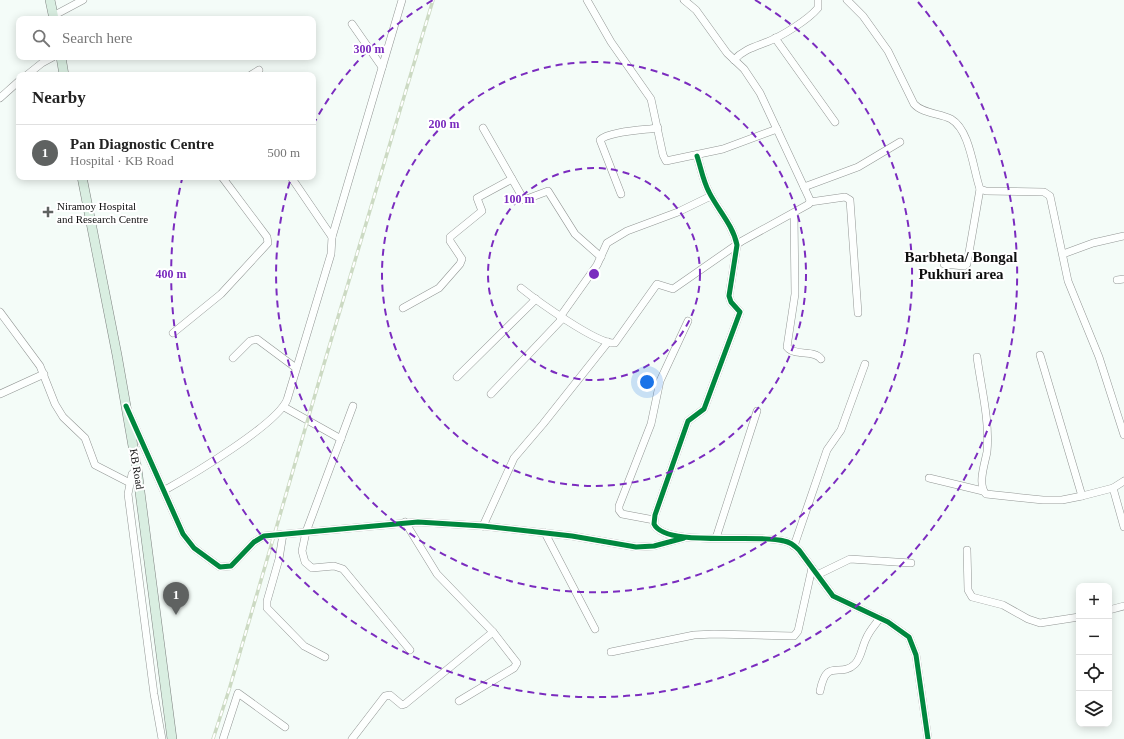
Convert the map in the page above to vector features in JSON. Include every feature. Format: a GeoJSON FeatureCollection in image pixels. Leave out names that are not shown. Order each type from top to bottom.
{"type":"FeatureCollection","features":[{"type":"Feature","properties":{"kind":"main road"},"geometry":{"type":"LineString","coordinates":[[50,0],[53,16]]}},
{"type":"Feature","properties":{"kind":"main road"},"geometry":{"type":"LineString","coordinates":[[62,60],[64,72]]}},
{"type":"Feature","properties":{"kind":"main road","name":"KB Road"},"geometry":{"type":"LineString","coordinates":[[83,180],[137,469],[172,739]]}},
{"type":"Feature","properties":{"kind":"street"},"geometry":{"type":"LineString","coordinates":[[55,16],[83,0]]}},
{"type":"Feature","properties":{"kind":"street"},"geometry":{"type":"LineString","coordinates":[[165,490],[212,462],[272,418],[284,407],[331,254],[333,247],[332,237],[402,0]]}},
{"type":"Feature","properties":{"kind":"street"},"geometry":{"type":"LineString","coordinates":[[588,0],[611,42],[651,99],[663,155],[666,161],[697,156],[735,145],[777,129]]}},
{"type":"Feature","properties":{"kind":"street"},"geometry":{"type":"LineString","coordinates":[[684,0],[696,10],[727,53],[744,69],[760,93],[810,202]]}},
{"type":"Feature","properties":{"kind":"street"},"geometry":{"type":"LineString","coordinates":[[734,60],[744,51],[775,38],[815,11],[818,8],[818,0]]}},
{"type":"Feature","properties":{"kind":"street"},"geometry":{"type":"LineString","coordinates":[[847,0],[863,16],[888,50],[914,104],[919,108],[951,119],[960,128],[967,142],[980,189],[967,264],[964,266],[944,264]]}},
{"type":"Feature","properties":{"kind":"street"},"geometry":{"type":"LineString","coordinates":[[352,24],[382,67]]}},
{"type":"Feature","properties":{"kind":"street"},"geometry":{"type":"LineString","coordinates":[[775,38],[835,122]]}},
{"type":"Feature","properties":{"kind":"street"},"geometry":{"type":"LineString","coordinates":[[31,72],[48,60]]}},
{"type":"Feature","properties":{"kind":"street"},"geometry":{"type":"LineString","coordinates":[[0,98],[16,84]]}},
{"type":"Feature","properties":{"kind":"street"},"geometry":{"type":"LineString","coordinates":[[483,128],[524,200],[545,190],[550,192],[575,234],[601,257]]}},
{"type":"Feature","properties":{"kind":"street"},"geometry":{"type":"LineString","coordinates":[[621,194],[600,140],[604,137],[618,134],[658,128]]}},
{"type":"Feature","properties":{"kind":"street"},"geometry":{"type":"LineString","coordinates":[[804,187],[858,167],[900,142]]}},
{"type":"Feature","properties":{"kind":"street"},"geometry":{"type":"LineString","coordinates":[[684,538],[660,531],[656,528],[654,520],[688,421],[704,409],[740,312],[731,302],[729,296],[737,245],[728,222],[711,196],[697,156]]}},
{"type":"Feature","properties":{"kind":"street"},"geometry":{"type":"LineString","coordinates":[[403,308],[436,291],[455,269],[462,259],[450,241],[450,237],[482,212],[477,198],[512,178]]}},
{"type":"Feature","properties":{"kind":"street"},"geometry":{"type":"LineString","coordinates":[[173,333],[221,294],[268,243],[267,237],[224,180]]}},
{"type":"Feature","properties":{"kind":"street"},"geometry":{"type":"LineString","coordinates":[[293,180],[332,237]]}},
{"type":"Feature","properties":{"kind":"street"},"geometry":{"type":"LineString","coordinates":[[980,189],[986,191],[1044,192],[1048,194],[1051,200],[1068,281],[1099,357],[1124,435]]}},
{"type":"Feature","properties":{"kind":"street"},"geometry":{"type":"LineString","coordinates":[[491,394],[562,318],[601,257],[603,247],[611,239],[627,231],[682,210],[711,196]]}},
{"type":"Feature","properties":{"kind":"street"},"geometry":{"type":"LineString","coordinates":[[520,288],[562,318],[612,344],[618,341],[657,284],[661,284],[670,290],[673,289],[737,245],[806,207],[810,202],[845,197],[850,200],[858,313]]}},
{"type":"Feature","properties":{"kind":"street"},"geometry":{"type":"LineString","coordinates":[[794,214],[795,294],[787,347],[791,351],[816,355],[821,359]]}},
{"type":"Feature","properties":{"kind":"street"},"geometry":{"type":"LineString","coordinates":[[1063,254],[1093,243],[1124,236]]}},
{"type":"Feature","properties":{"kind":"street"},"geometry":{"type":"LineString","coordinates":[[457,377],[536,299]]}},
{"type":"Feature","properties":{"kind":"street"},"geometry":{"type":"LineString","coordinates":[[0,312],[36,360],[44,374],[59,411],[85,438],[95,465],[130,483]]}},
{"type":"Feature","properties":{"kind":"street"},"geometry":{"type":"LineString","coordinates":[[654,520],[622,514],[619,510],[619,506],[651,424],[658,387],[688,321]]}},
{"type":"Feature","properties":{"kind":"street"},"geometry":{"type":"LineString","coordinates":[[233,358],[250,341],[256,339],[296,368]]}},
{"type":"Feature","properties":{"kind":"street"},"geometry":{"type":"LineString","coordinates":[[484,526],[514,458],[544,424],[608,342]]}},
{"type":"Feature","properties":{"kind":"street"},"geometry":{"type":"LineString","coordinates":[[1040,355],[1082,496]]}},
{"type":"Feature","properties":{"kind":"street"},"geometry":{"type":"LineString","coordinates":[[977,357],[986,426],[987,451],[982,485],[984,491]]}},
{"type":"Feature","properties":{"kind":"street"},"geometry":{"type":"LineString","coordinates":[[794,546],[827,450],[841,430],[865,364]]}},
{"type":"Feature","properties":{"kind":"street"},"geometry":{"type":"LineString","coordinates":[[0,394],[44,374]]}},
{"type":"Feature","properties":{"kind":"street"},"geometry":{"type":"LineString","coordinates":[[126,406],[165,490],[178,524],[186,538],[194,548],[213,564],[220,567],[230,566],[236,562],[249,546],[264,536],[405,522],[484,526],[572,536],[636,547],[654,546],[684,538],[776,539],[794,546],[833,596],[876,616],[909,637],[914,648],[928,739]]}},
{"type":"Feature","properties":{"kind":"street"},"geometry":{"type":"LineString","coordinates":[[353,406],[342,439],[306,532],[302,551],[303,557],[308,566],[312,568],[334,566],[343,569],[410,650]]}},
{"type":"Feature","properties":{"kind":"street"},"geometry":{"type":"LineString","coordinates":[[284,407],[342,439]]}},
{"type":"Feature","properties":{"kind":"street"},"geometry":{"type":"LineString","coordinates":[[716,538],[757,411]]}},
{"type":"Feature","properties":{"kind":"street"},"geometry":{"type":"LineString","coordinates":[[137,469],[132,474],[128,494],[154,694],[162,739]]}},
{"type":"Feature","properties":{"kind":"street"},"geometry":{"type":"LineString","coordinates":[[929,478],[984,491],[989,495],[1043,500],[1071,499],[1113,488],[1124,481]]}},
{"type":"Feature","properties":{"kind":"street"},"geometry":{"type":"LineString","coordinates":[[1113,488],[1124,527]]}},
{"type":"Feature","properties":{"kind":"street"},"geometry":{"type":"LineString","coordinates":[[405,522],[437,574],[494,632],[516,660],[517,666],[459,701]]}},
{"type":"Feature","properties":{"kind":"street"},"geometry":{"type":"LineString","coordinates":[[545,533],[595,629]]}},
{"type":"Feature","properties":{"kind":"street"},"geometry":{"type":"LineString","coordinates":[[283,534],[279,559],[267,601],[267,608],[304,646],[325,657]]}},
{"type":"Feature","properties":{"kind":"street"},"geometry":{"type":"LineString","coordinates":[[967,550],[968,590],[972,597],[1003,605],[1028,619],[1040,623],[1076,617]]}},
{"type":"Feature","properties":{"kind":"street"},"geometry":{"type":"LineString","coordinates":[[817,575],[841,562],[850,559],[911,563]]}},
{"type":"Feature","properties":{"kind":"street"},"geometry":{"type":"LineString","coordinates":[[611,652],[694,635],[794,636],[798,631],[812,568]]}},
{"type":"Feature","properties":{"kind":"street"},"geometry":{"type":"LineString","coordinates":[[1112,609],[1124,606]]}},
{"type":"Feature","properties":{"kind":"street"},"geometry":{"type":"LineString","coordinates":[[820,691],[822,679],[826,673],[832,670],[850,668],[857,663],[876,616]]}},
{"type":"Feature","properties":{"kind":"street"},"geometry":{"type":"LineString","coordinates":[[352,739],[385,696],[390,695],[402,705],[405,704],[494,632]]}},
{"type":"Feature","properties":{"kind":"street"},"geometry":{"type":"LineString","coordinates":[[223,739],[238,694],[285,727]]}},
{"type":"Feature","properties":{"kind":"railway"},"geometry":{"type":"LineString","coordinates":[[213,739],[229,690],[324,364],[433,0]]}},
{"type":"Feature","properties":{"kind":"cycle path"},"geometry":{"type":"LineString","coordinates":[[697,156],[707,188],[729,224],[737,245],[729,296],[731,302],[740,312],[704,409],[688,421],[655,515],[654,524],[662,531],[675,536],[693,538],[771,539],[790,543],[794,546],[799,550],[833,596],[888,622],[909,637],[916,655],[928,739]]}},
{"type":"Feature","properties":{"kind":"cycle path"},"geometry":{"type":"LineString","coordinates":[[126,406],[183,534],[194,548],[220,567],[231,566],[254,542],[264,536],[418,522],[483,526],[572,536],[636,547],[654,546],[684,538]]}},
{"type":"Feature","properties":{"kind":"place","name":"Niramoy Hospital and Research Centre"},"geometry":{"type":"Point","coordinates":[48,212]}},
{"type":"Feature","properties":{"kind":"place","name":"Pan Diagnostic Centre"},"geometry":{"type":"Point","coordinates":[176,615]}},
{"type":"Feature","properties":{"kind":"district","name":"Barbheta/ Bongal Pukhuri area"},"geometry":{"type":"Point","coordinates":[961,266]}}]}
